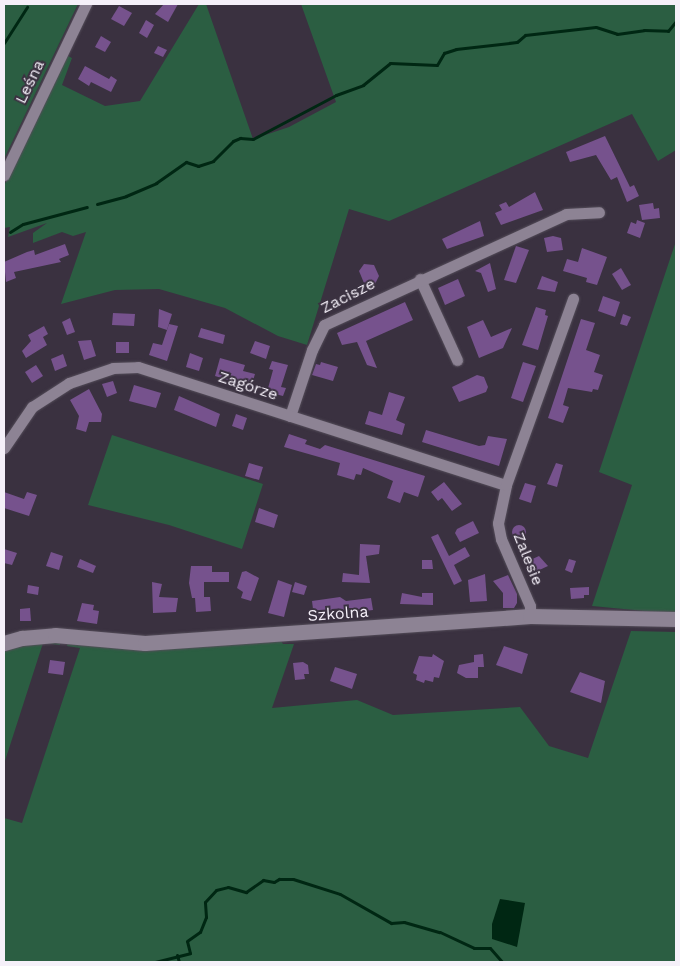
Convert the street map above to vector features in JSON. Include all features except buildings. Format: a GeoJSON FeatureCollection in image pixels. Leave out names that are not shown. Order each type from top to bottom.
{"type":"FeatureCollection","features":[{"type":"Feature","properties":{"kind":"street","name":"Leśna"},"geometry":{"type":"LineString","coordinates":[[4,175],[86,4]]}},
{"type":"Feature","properties":{"kind":"street","name":"Zacisze"},"geometry":{"type":"LineString","coordinates":[[290,416],[312,350],[324,325],[420,279],[566,214],[599,212]]}},
{"type":"Feature","properties":{"kind":"street"},"geometry":{"type":"LineString","coordinates":[[420,279],[442,334],[457,360]]}},
{"type":"Feature","properties":{"kind":"street"},"geometry":{"type":"LineString","coordinates":[[506,485],[573,300]]}},
{"type":"Feature","properties":{"kind":"street","name":"Zagórze"},"geometry":{"type":"LineString","coordinates":[[4,448],[32,406],[69,383],[113,368],[138,367],[506,485]]}},
{"type":"Feature","properties":{"kind":"street","name":"Zalesie"},"geometry":{"type":"LineString","coordinates":[[506,485],[498,523],[501,539],[530,606],[530,616]]}},
{"type":"Feature","properties":{"kind":"street","name":"Szkolna"},"geometry":{"type":"LineString","coordinates":[[4,643],[22,638],[55,635],[145,643],[530,616],[676,619]]}},
{"type":"Feature","properties":{"kind":"shaded area"},"geometry":{"type":"Polygon","coordinates":[[[4,4],[78,4],[4,159],[4,4]]]}},
{"type":"Feature","properties":{"kind":"shaded area"},"geometry":{"type":"Polygon","coordinates":[[[199,4],[206,4],[253,139],[289,127],[336,102],[301,4],[676,4],[676,150],[658,161],[632,114],[389,221],[349,209],[307,345],[278,336],[225,308],[159,289],[115,290],[61,304],[86,232],[73,236],[62,232],[33,243],[33,233],[47,223],[8,237],[10,227],[4,228],[4,186],[66,55],[72,58],[62,85],[105,106],[140,101],[199,4]]]}},
{"type":"Feature","properties":{"kind":"shaded area"},"geometry":{"type":"Polygon","coordinates":[[[676,241],[676,614],[592,606],[632,485],[599,472],[676,241]]]}},
{"type":"Feature","properties":{"kind":"shaded area"},"geometry":{"type":"Polygon","coordinates":[[[112,435],[263,484],[242,549],[169,525],[88,505],[112,435]]]}},
{"type":"Feature","properties":{"kind":"shaded area"},"geometry":{"type":"Polygon","coordinates":[[[631,631],[676,632],[676,962],[4,962],[4,818],[22,823],[80,648],[67,646],[68,641],[281,641],[283,644],[294,644],[272,708],[357,700],[393,715],[520,707],[549,746],[588,758],[631,631]]]}},
{"type":"Feature","properties":{"kind":"shaded area"},"geometry":{"type":"Polygon","coordinates":[[[39,640],[60,642],[60,645],[43,643],[4,764],[4,648],[39,640]]]}},
{"type":"Feature","properties":{"kind":"shaded area"},"geometry":{"type":"Polygon","coordinates":[[[500,899],[525,903],[517,947],[492,939],[492,924],[500,899]]]}},
{"type":"Feature","properties":{"kind":"waterway"},"geometry":{"type":"LineString","coordinates":[[4,43],[27,7]]}},
{"type":"Feature","properties":{"kind":"waterway"},"geometry":{"type":"LineString","coordinates":[[97,204],[126,196],[156,183],[186,162],[198,166],[213,161],[233,141],[240,138],[253,139],[336,95],[363,85],[390,63],[437,65],[444,53],[456,49],[517,42],[525,35],[596,27],[617,34],[644,30],[668,31],[676,21]]}},
{"type":"Feature","properties":{"kind":"waterway"},"geometry":{"type":"LineString","coordinates":[[10,232],[23,224],[87,207]]}},
{"type":"Feature","properties":{"kind":"waterway"},"geometry":{"type":"LineString","coordinates":[[155,962],[190,953],[187,941],[200,932],[206,917],[205,902],[216,890],[228,887],[246,892],[263,880],[274,882],[279,879],[293,879],[340,894],[391,923],[404,922],[440,932],[474,948],[490,948],[502,962]]}},
{"type":"Feature","properties":{"kind":"waterway"},"geometry":{"type":"LineString","coordinates":[[177,955],[179,962]]}}]}
